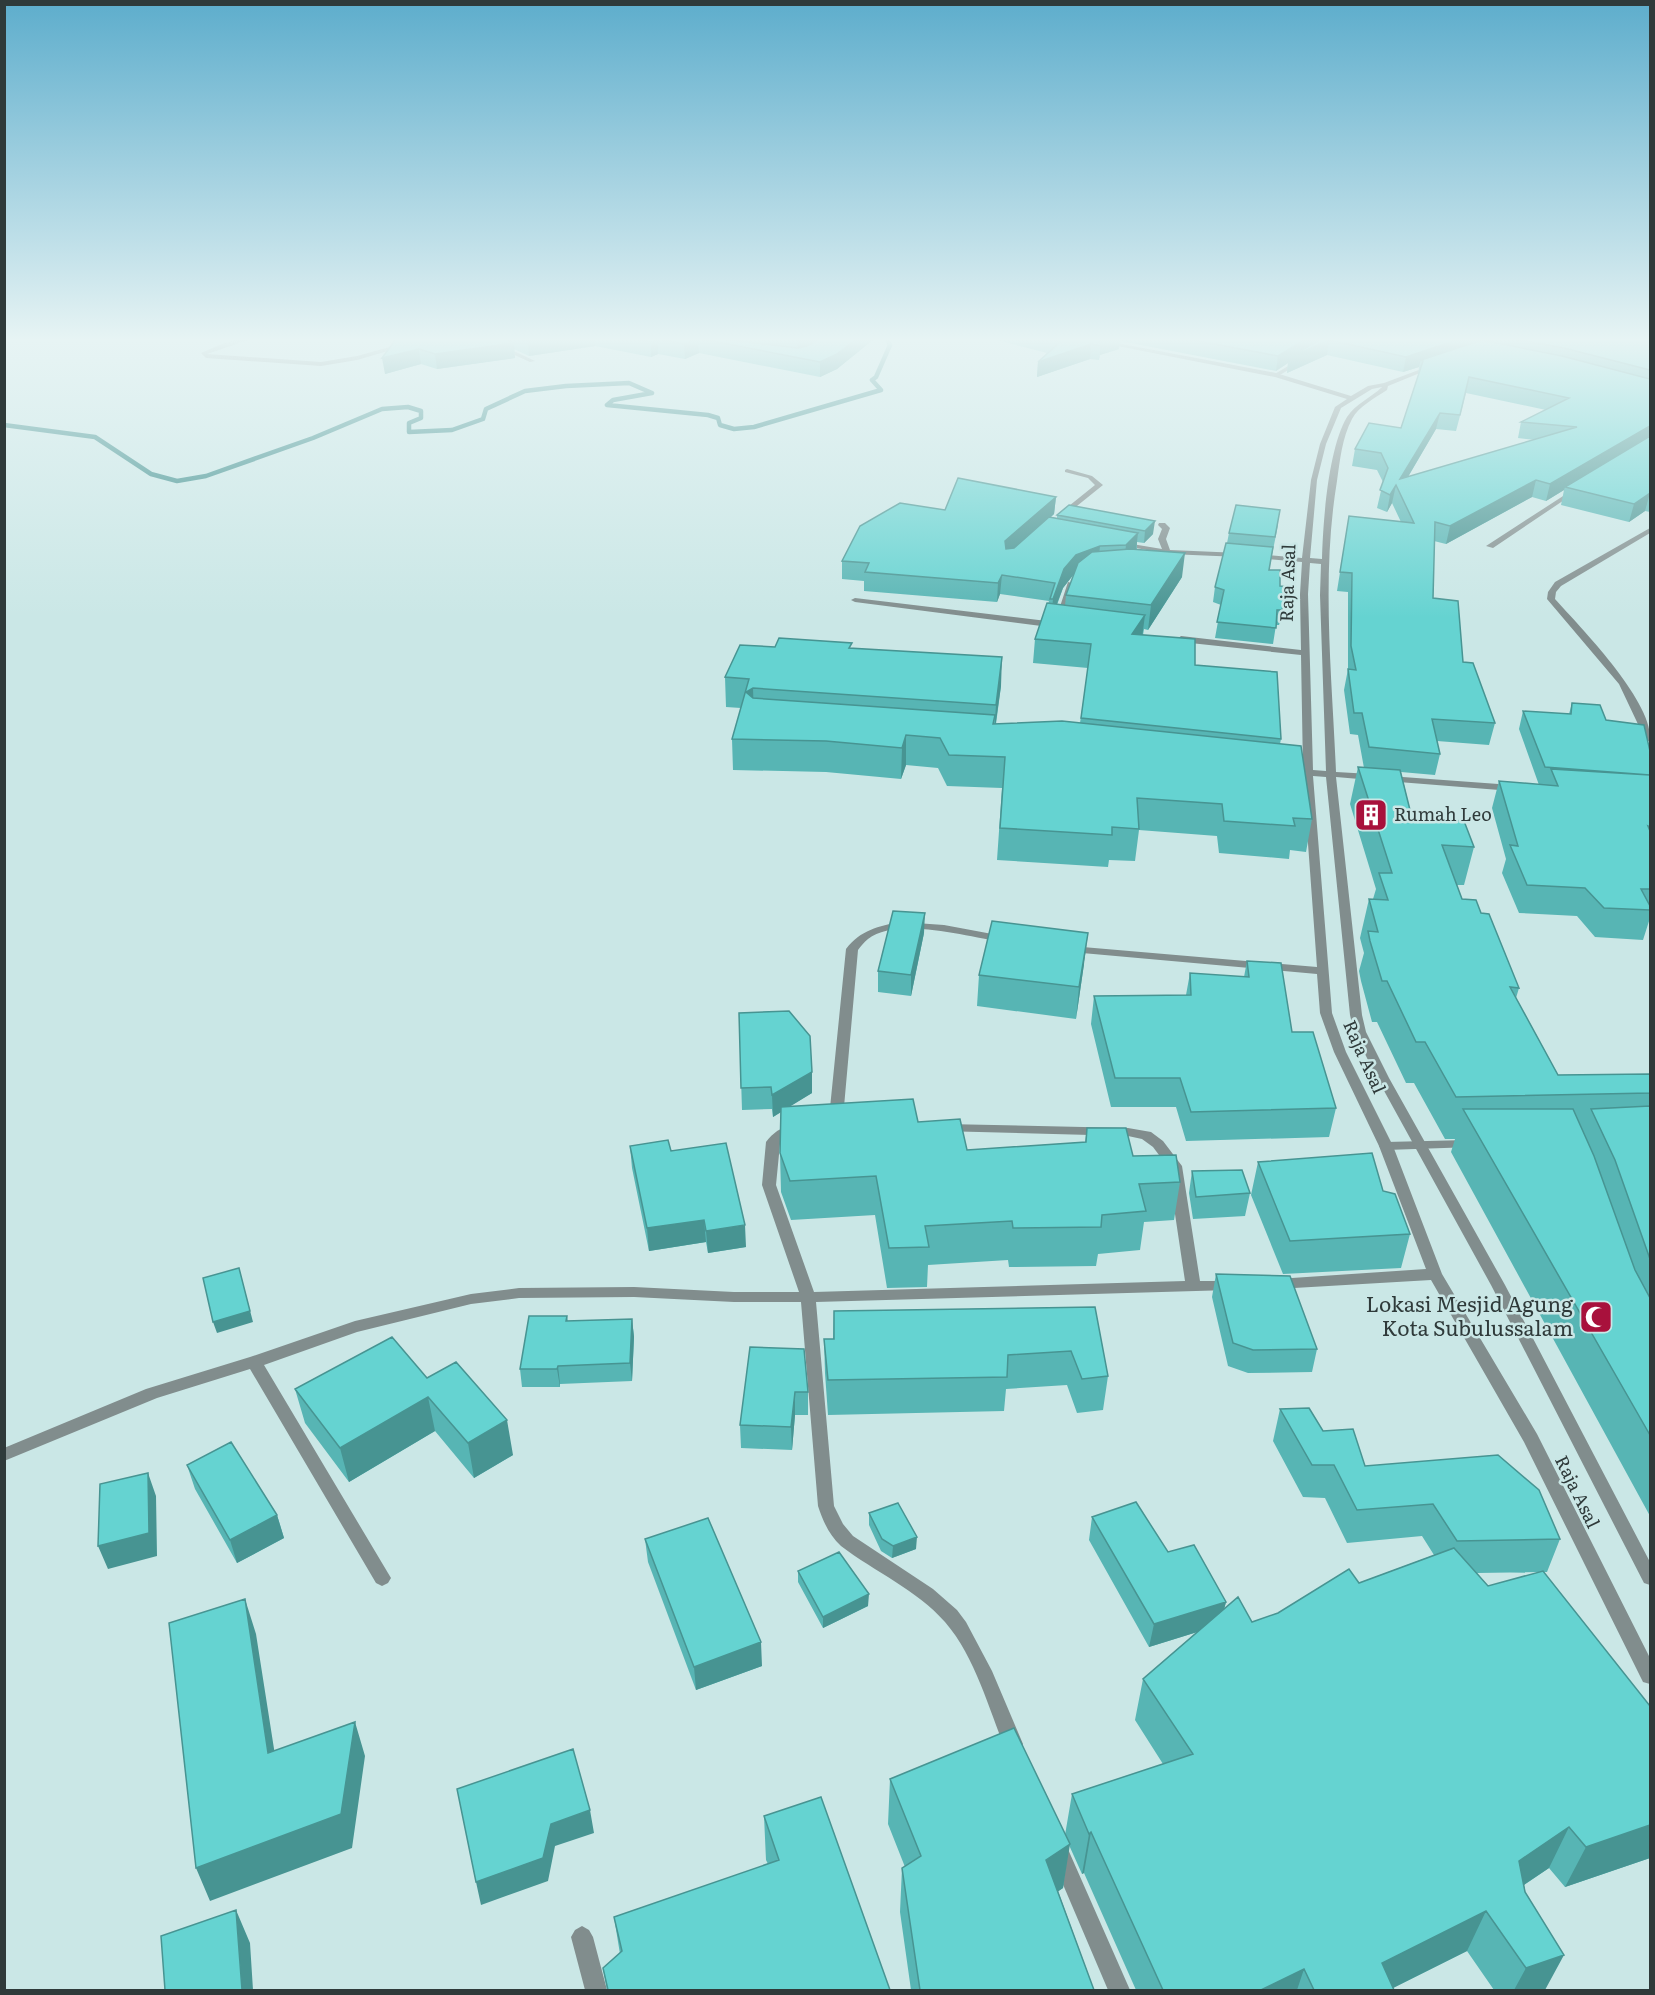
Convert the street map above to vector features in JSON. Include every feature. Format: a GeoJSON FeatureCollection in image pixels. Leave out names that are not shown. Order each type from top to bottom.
{"type":"FeatureCollection","features":[{"type":"Feature","properties":{"kind":"street","name":"Raja Asal"},"geometry":{"type":"LineString","coordinates":[[1327,432],[1309,516],[1302,772],[1326,1013],[1331,1032],[1386,1146],[1435,1274],[1531,1439],[1650,1676]]}},
{"type":"Feature","properties":{"kind":"street","name":"Raja Asal"},"geometry":{"type":"LineString","coordinates":[[1345,432],[1339,446],[1327,518],[1323,595],[1331,774],[1356,1015],[1360,1032],[1498,1286],[1650,1578]]}},
{"type":"Feature","properties":{"kind":"street"},"geometry":{"type":"LineString","coordinates":[[1053,522],[1099,484],[1090,477],[1067,471]]}},
{"type":"Feature","properties":{"kind":"street"},"geometry":{"type":"LineString","coordinates":[[1490,546],[1581,486]]}},
{"type":"Feature","properties":{"kind":"street"},"geometry":{"type":"LineString","coordinates":[[1162,525],[1166,528],[1162,539],[1167,552]]}},
{"type":"Feature","properties":{"kind":"street"},"geometry":{"type":"LineString","coordinates":[[1650,530],[1565,579],[1552,592],[1551,599],[1623,683],[1650,739]]}},
{"type":"Feature","properties":{"kind":"street"},"geometry":{"type":"LineString","coordinates":[[1108,541],[1167,552],[1221,553],[1325,562]]}},
{"type":"Feature","properties":{"kind":"street"},"geometry":{"type":"LineString","coordinates":[[1160,562],[1167,552]]}},
{"type":"Feature","properties":{"kind":"street"},"geometry":{"type":"LineString","coordinates":[[1056,625],[1071,584],[1079,576]]}},
{"type":"Feature","properties":{"kind":"street"},"geometry":{"type":"LineString","coordinates":[[855,600],[1068,626]]}},
{"type":"Feature","properties":{"kind":"street"},"geometry":{"type":"LineString","coordinates":[[1175,638],[1305,653]]}},
{"type":"Feature","properties":{"kind":"street"},"geometry":{"type":"LineString","coordinates":[[1302,772],[1521,789]]}},
{"type":"Feature","properties":{"kind":"street"},"geometry":{"type":"LineString","coordinates":[[1014,941],[902,925],[883,926],[858,938],[852,949],[830,1126],[788,1130],[773,1142],[769,1185],[808,1298],[826,1506],[833,1523],[846,1540],[933,1597],[954,1618],[979,1663],[1021,1761]]}},
{"type":"Feature","properties":{"kind":"street"},"geometry":{"type":"LineString","coordinates":[[1059,947],[1323,971]]}},
{"type":"Feature","properties":{"kind":"street"},"geometry":{"type":"LineString","coordinates":[[929,1128],[1146,1135],[1158,1144],[1175,1166],[1193,1285]]}},
{"type":"Feature","properties":{"kind":"street"},"geometry":{"type":"LineString","coordinates":[[1386,1146],[1486,1144]]}},
{"type":"Feature","properties":{"kind":"street"},"geometry":{"type":"LineString","coordinates":[[4,1455],[152,1393],[254,1362],[355,1327],[417,1310],[519,1293],[634,1292],[808,1298],[1045,1293],[1193,1285],[1255,1285],[1435,1274]]}},
{"type":"Feature","properties":{"kind":"street"},"geometry":{"type":"LineString","coordinates":[[254,1362],[382,1578]]}},
{"type":"Feature","properties":{"kind":"street"},"geometry":{"type":"LineString","coordinates":[[1053,1838],[1119,1990]]}},
{"type":"Feature","properties":{"kind":"street"},"geometry":{"type":"LineString","coordinates":[[582,1937],[596,1990]]}},
{"type":"Feature","properties":{"kind":"building"},"geometry":{"type":"Polygon","coordinates":[[[1364,432],[1428,432],[1400,479],[1560,432],[1639,432],[1550,484],[1536,480],[1450,526],[1435,522],[1433,598],[1458,601],[1463,662],[1473,663],[1495,723],[1432,719],[1440,754],[1369,747],[1362,713],[1354,713],[1348,669],[1356,670],[1351,646],[1352,573],[1340,572],[1349,516],[1414,523],[1396,485],[1390,495],[1380,490],[1388,468],[1381,453],[1355,449],[1364,432]]]}},
{"type":"Feature","properties":{"kind":"building"},"geometry":{"type":"Polygon","coordinates":[[[1650,436],[1650,493],[1634,504],[1565,487],[1650,436]]]}},
{"type":"Feature","properties":{"kind":"building"},"geometry":{"type":"Polygon","coordinates":[[[958,478],[1056,497],[1005,541],[1006,549],[1014,548],[1049,517],[1138,533],[1126,545],[1100,546],[1076,555],[1064,569],[1053,599],[1050,599],[1055,583],[1002,575],[998,583],[865,572],[869,563],[842,561],[860,526],[900,503],[945,510],[958,478]]]}},
{"type":"Feature","properties":{"kind":"building"},"geometry":{"type":"Polygon","coordinates":[[[1069,505],[1155,521],[1145,531],[1057,515],[1069,505]]]}},
{"type":"Feature","properties":{"kind":"building"},"geometry":{"type":"Polygon","coordinates":[[[1236,505],[1280,510],[1275,537],[1229,533],[1236,505]]]}},
{"type":"Feature","properties":{"kind":"building"},"geometry":{"type":"Polygon","coordinates":[[[1226,543],[1273,547],[1269,570],[1280,570],[1280,586],[1288,587],[1282,610],[1277,610],[1276,628],[1217,622],[1224,590],[1215,587],[1226,543]]]}},
{"type":"Feature","properties":{"kind":"building"},"geometry":{"type":"Polygon","coordinates":[[[1130,549],[1185,553],[1151,605],[1066,595],[1078,563],[1092,552],[1130,549]]]}},
{"type":"Feature","properties":{"kind":"building"},"geometry":{"type":"Polygon","coordinates":[[[1047,603],[1145,615],[1132,634],[1195,639],[1195,665],[1277,672],[1281,739],[1081,718],[1091,644],[1035,639],[1047,603]]]}},
{"type":"Feature","properties":{"kind":"building"},"geometry":{"type":"Polygon","coordinates":[[[779,638],[852,643],[849,648],[1002,657],[996,705],[753,688],[746,692],[753,698],[995,715],[993,724],[1062,721],[1301,746],[1312,819],[1293,818],[1295,826],[1224,821],[1222,804],[1137,798],[1139,829],[1112,827],[1112,835],[1000,828],[1005,757],[949,755],[940,738],[906,735],[902,748],[826,741],[732,739],[749,679],[725,677],[740,645],[775,647],[779,638]]]}},
{"type":"Feature","properties":{"kind":"building"},"geometry":{"type":"Polygon","coordinates":[[[1572,703],[1600,705],[1606,720],[1644,725],[1650,751],[1650,775],[1545,767],[1523,711],[1571,714],[1572,703]]]}},
{"type":"Feature","properties":{"kind":"building"},"geometry":{"type":"Polygon","coordinates":[[[1358,767],[1400,770],[1412,818],[1464,821],[1474,847],[1442,845],[1462,899],[1476,900],[1481,913],[1489,914],[1519,988],[1510,987],[1558,1075],[1650,1074],[1650,1093],[1456,1097],[1425,1042],[1416,1042],[1387,981],[1382,981],[1370,941],[1368,931],[1378,932],[1369,899],[1388,900],[1379,873],[1392,873],[1358,767]]]}},
{"type":"Feature","properties":{"kind":"building"},"geometry":{"type":"Polygon","coordinates":[[[1551,769],[1650,775],[1650,827],[1648,826],[1650,831],[1650,889],[1641,889],[1650,910],[1604,908],[1585,888],[1527,885],[1510,845],[1518,846],[1499,781],[1558,786],[1551,769]]]}},
{"type":"Feature","properties":{"kind":"building"},"geometry":{"type":"Polygon","coordinates":[[[893,911],[925,913],[911,975],[878,971],[893,911]]]}},
{"type":"Feature","properties":{"kind":"building"},"geometry":{"type":"Polygon","coordinates":[[[992,921],[1088,933],[1079,987],[979,975],[992,921]]]}},
{"type":"Feature","properties":{"kind":"building"},"geometry":{"type":"Polygon","coordinates":[[[1247,961],[1281,963],[1292,1032],[1313,1032],[1336,1108],[1191,1112],[1180,1078],[1115,1078],[1094,996],[1191,995],[1190,973],[1249,977],[1247,961]]]}},
{"type":"Feature","properties":{"kind":"building"},"geometry":{"type":"Polygon","coordinates":[[[789,1011],[810,1036],[812,1072],[772,1095],[771,1087],[741,1088],[739,1013],[789,1011]]]}},
{"type":"Feature","properties":{"kind":"building"},"geometry":{"type":"Polygon","coordinates":[[[913,1099],[918,1122],[960,1119],[967,1150],[1086,1142],[1087,1128],[1126,1128],[1133,1156],[1176,1155],[1180,1182],[1139,1184],[1146,1211],[1102,1215],[1101,1227],[1013,1228],[1012,1221],[925,1226],[929,1247],[889,1248],[876,1176],[790,1181],[780,1153],[781,1107],[913,1099]]]}},
{"type":"Feature","properties":{"kind":"building"},"geometry":{"type":"Polygon","coordinates":[[[1650,1106],[1650,1259],[1615,1160],[1591,1109],[1650,1106]]]}},
{"type":"Feature","properties":{"kind":"building"},"geometry":{"type":"Polygon","coordinates":[[[1463,1109],[1573,1109],[1594,1156],[1635,1270],[1650,1298],[1650,1435],[1463,1109]]]}},
{"type":"Feature","properties":{"kind":"building"},"geometry":{"type":"Polygon","coordinates":[[[668,1140],[671,1151],[726,1143],[745,1225],[706,1231],[704,1220],[647,1228],[630,1146],[668,1140]]]}},
{"type":"Feature","properties":{"kind":"building"},"geometry":{"type":"Polygon","coordinates":[[[1372,1153],[1383,1191],[1395,1194],[1410,1234],[1290,1241],[1258,1162],[1372,1153]]]}},
{"type":"Feature","properties":{"kind":"building"},"geometry":{"type":"Polygon","coordinates":[[[1242,1170],[1250,1193],[1196,1197],[1192,1171],[1242,1170]]]}},
{"type":"Feature","properties":{"kind":"building"},"geometry":{"type":"Polygon","coordinates":[[[239,1268],[250,1311],[213,1322],[203,1278],[239,1268]]]}},
{"type":"Feature","properties":{"kind":"building"},"geometry":{"type":"Polygon","coordinates":[[[1216,1274],[1290,1276],[1317,1349],[1253,1350],[1233,1343],[1216,1274]]]}},
{"type":"Feature","properties":{"kind":"building"},"geometry":{"type":"Polygon","coordinates":[[[1095,1307],[1108,1376],[1082,1379],[1071,1351],[1008,1355],[1007,1377],[828,1380],[824,1339],[834,1339],[834,1311],[1095,1307]]]}},
{"type":"Feature","properties":{"kind":"building"},"geometry":{"type":"Polygon","coordinates":[[[529,1316],[567,1316],[566,1321],[632,1319],[630,1363],[558,1366],[557,1369],[520,1369],[529,1316]]]}},
{"type":"Feature","properties":{"kind":"building"},"geometry":{"type":"Polygon","coordinates":[[[392,1337],[427,1378],[456,1362],[507,1420],[468,1443],[428,1397],[340,1448],[295,1389],[392,1337]]]}},
{"type":"Feature","properties":{"kind":"building"},"geometry":{"type":"Polygon","coordinates":[[[750,1347],[804,1349],[808,1392],[795,1392],[791,1427],[740,1425],[750,1347]]]}},
{"type":"Feature","properties":{"kind":"building"},"geometry":{"type":"Polygon","coordinates":[[[1309,1408],[1323,1431],[1353,1429],[1365,1466],[1498,1455],[1539,1490],[1560,1539],[1457,1541],[1433,1504],[1357,1510],[1334,1465],[1312,1465],[1280,1409],[1309,1408]]]}},
{"type":"Feature","properties":{"kind":"building"},"geometry":{"type":"Polygon","coordinates":[[[231,1442],[277,1515],[230,1540],[187,1465],[231,1442]]]}},
{"type":"Feature","properties":{"kind":"building"},"geometry":{"type":"Polygon","coordinates":[[[148,1473],[149,1533],[98,1546],[100,1484],[148,1473]]]}},
{"type":"Feature","properties":{"kind":"building"},"geometry":{"type":"Polygon","coordinates":[[[1136,1502],[1168,1552],[1194,1545],[1226,1602],[1154,1624],[1092,1517],[1136,1502]]]}},
{"type":"Feature","properties":{"kind":"building"},"geometry":{"type":"Polygon","coordinates":[[[898,1503],[917,1537],[893,1546],[882,1539],[869,1513],[898,1503]]]}},
{"type":"Feature","properties":{"kind":"building"},"geometry":{"type":"Polygon","coordinates":[[[708,1518],[761,1642],[694,1667],[645,1539],[708,1518]]]}},
{"type":"Feature","properties":{"kind":"building"},"geometry":{"type":"Polygon","coordinates":[[[1454,1548],[1488,1586],[1543,1571],[1650,1706],[1650,1825],[1586,1847],[1569,1827],[1519,1861],[1525,1892],[1564,1955],[1526,1968],[1486,1911],[1382,1963],[1394,1990],[1314,1990],[1304,1969],[1261,1990],[1163,1990],[1072,1794],[1193,1754],[1143,1679],[1238,1597],[1252,1622],[1278,1613],[1349,1569],[1359,1583],[1454,1548]]]}},
{"type":"Feature","properties":{"kind":"building"},"geometry":{"type":"Polygon","coordinates":[[[839,1552],[869,1594],[823,1617],[798,1571],[839,1552]]]}},
{"type":"Feature","properties":{"kind":"building"},"geometry":{"type":"Polygon","coordinates":[[[245,1599],[268,1753],[355,1722],[341,1814],[196,1868],[169,1623],[245,1599]]]}},
{"type":"Feature","properties":{"kind":"building"},"geometry":{"type":"Polygon","coordinates":[[[1014,1728],[1070,1844],[1046,1860],[1094,1990],[920,1990],[902,1868],[921,1856],[890,1779],[1014,1728]]]}},
{"type":"Feature","properties":{"kind":"building"},"geometry":{"type":"Polygon","coordinates":[[[573,1749],[590,1810],[551,1824],[543,1858],[476,1882],[457,1789],[573,1749]]]}},
{"type":"Feature","properties":{"kind":"building"},"geometry":{"type":"Polygon","coordinates":[[[821,1797],[890,1990],[608,1990],[603,1968],[622,1951],[614,1917],[779,1860],[764,1816],[821,1797]]]}},
{"type":"Feature","properties":{"kind":"building"},"geometry":{"type":"Polygon","coordinates":[[[236,1910],[242,1990],[165,1990],[161,1936],[236,1910]]]}},
{"type":"Feature","properties":{"kind":"waterway"},"geometry":{"type":"LineString","coordinates":[[58,432],[95,437],[151,474],[177,481],[206,476],[327,432]]}},
{"type":"Feature","properties":{"kind":"place","name":"Rumah Leo"},"geometry":{"type":"Point","coordinates":[1371,815]}},
{"type":"Feature","properties":{"kind":"place","name":"Lokasi Mesjid Agung Kota Subulussalam"},"geometry":{"type":"Point","coordinates":[1596,1317]}}]}
